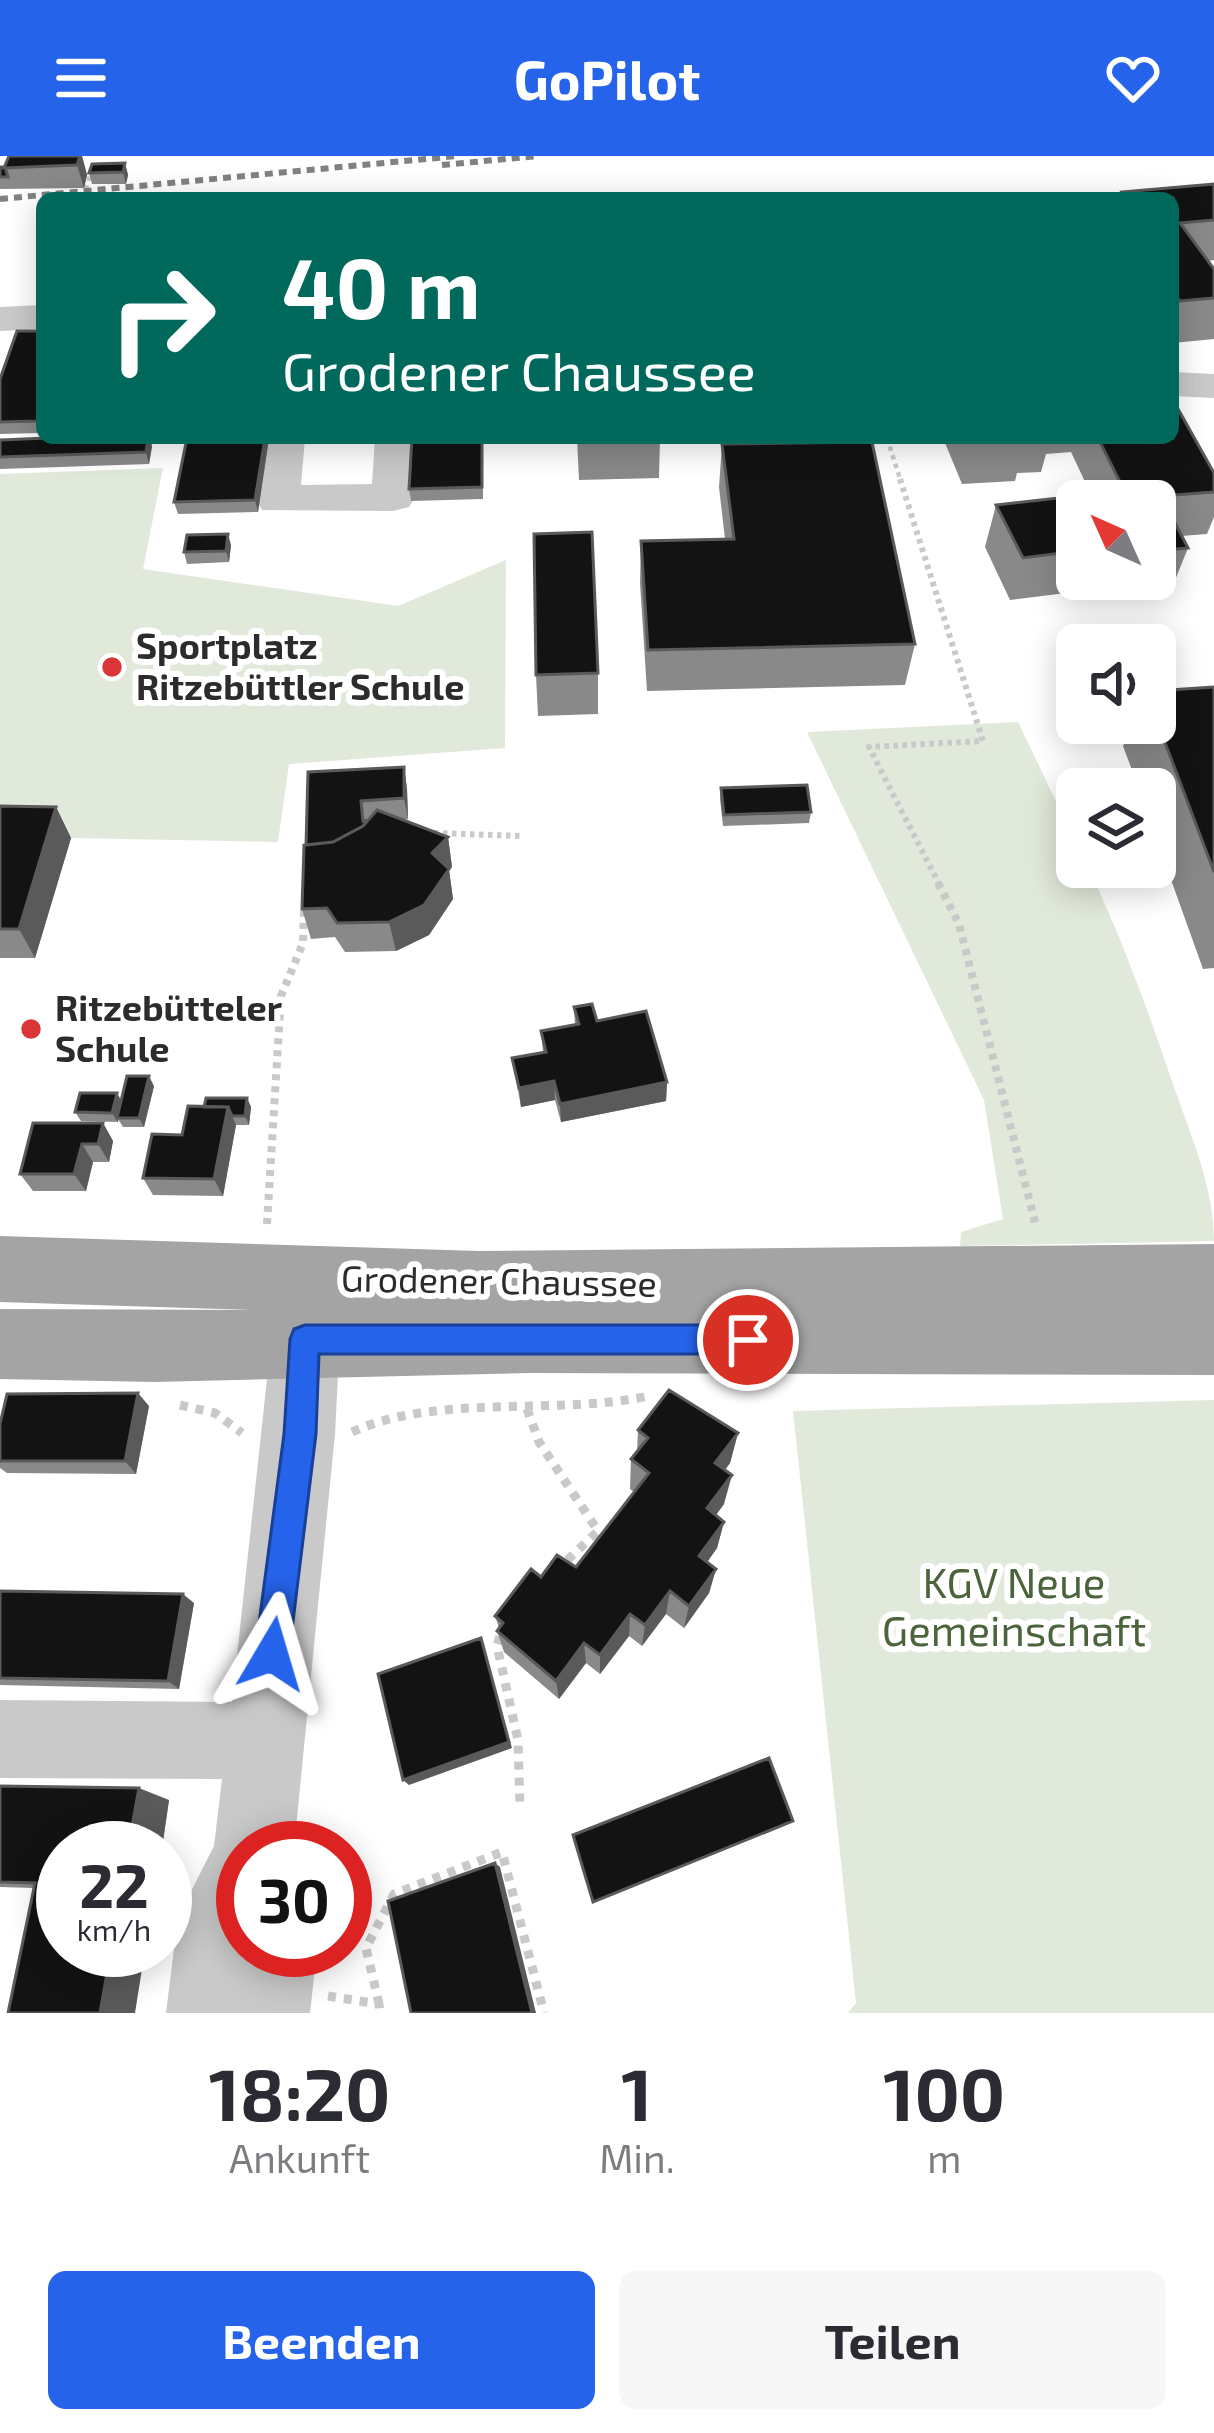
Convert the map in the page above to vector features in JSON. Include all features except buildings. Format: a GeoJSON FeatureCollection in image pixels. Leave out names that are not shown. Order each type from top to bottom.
{"type":"FeatureCollection","features":[{"type":"Feature","properties":{"kind":"main road","name":"Grodener Chaussee"},"geometry":{"type":"LineString","coordinates":[[0,1269],[294,1287],[790,1290],[1214,1277]]}},
{"type":"Feature","properties":{"kind":"main road","name":"Grodener Chaussee"},"geometry":{"type":"LineString","coordinates":[[0,1344],[155,1347],[294,1287]]}},
{"type":"Feature","properties":{"kind":"main road","name":"Grodener Chaussee"},"geometry":{"type":"LineString","coordinates":[[790,1290],[1214,1340]]}},
{"type":"Feature","properties":{"kind":"street"},"geometry":{"type":"LineString","coordinates":[[0,319],[36,317]]}},
{"type":"Feature","properties":{"kind":"street"},"geometry":{"type":"LineString","coordinates":[[1179,384],[1214,386]]}},
{"type":"Feature","properties":{"kind":"street"},"geometry":{"type":"LineString","coordinates":[[283,444],[278,500],[393,497],[396,444]]}},
{"type":"Feature","properties":{"kind":"street"},"geometry":{"type":"LineString","coordinates":[[256,1821],[300,1434],[294,1287]]}},
{"type":"Feature","properties":{"kind":"street"},"geometry":{"type":"LineString","coordinates":[[0,1738],[262,1741]]}},
{"type":"Feature","properties":{"kind":"street"},"geometry":{"type":"LineString","coordinates":[[208,2013],[216,1936]]}},
{"type":"Feature","properties":{"kind":"path"},"geometry":{"type":"LineString","coordinates":[[69,172],[92,172],[85,192]]}},
{"type":"Feature","properties":{"kind":"path"},"geometry":{"type":"LineString","coordinates":[[889,444],[983,741],[869,747],[959,924],[1038,1234]]}},
{"type":"Feature","properties":{"kind":"path"},"geometry":{"type":"LineString","coordinates":[[422,830],[456,837],[522,836]]}},
{"type":"Feature","properties":{"kind":"path"},"geometry":{"type":"LineString","coordinates":[[294,1287],[281,996],[303,943],[304,897]]}},
{"type":"Feature","properties":{"kind":"path"},"geometry":{"type":"LineString","coordinates":[[526,1409],[539,1442],[598,1531],[548,1579]]}},
{"type":"Feature","properties":{"kind":"path"},"geometry":{"type":"LineString","coordinates":[[514,1610],[498,1626],[497,1646],[518,1740],[520,1806]]}},
{"type":"Feature","properties":{"kind":"path"},"geometry":{"type":"LineString","coordinates":[[286,1986],[380,2009],[367,1948],[394,1894],[502,1852],[544,2013]]}},
{"type":"Feature","properties":{"kind":"green space","name":"Sportplatz Ritzebüttler Schule"},"geometry":{"type":"Polygon","coordinates":[[[163,468],[143,569],[398,606],[506,560],[505,748],[289,764],[278,842],[71,838],[35,958],[0,958],[0,474],[163,468]]]}},
{"type":"Feature","properties":{"kind":"green space"},"geometry":{"type":"Polygon","coordinates":[[[1018,722],[1056,801],[1056,888],[1098,888],[1113,922],[1201,1164],[1214,1241],[960,1246],[961,1232],[1003,1219],[984,1100],[807,732],[1018,722]]]}},
{"type":"Feature","properties":{"kind":"green space","name":"KGV Neue Gemeinschaft"},"geometry":{"type":"Polygon","coordinates":[[[1214,1400],[1214,2013],[848,2013],[856,2003],[793,1411],[1214,1400]]]}},
{"type":"Feature","properties":{"kind":"railway"},"geometry":{"type":"LineString","coordinates":[[75,192],[458,156]]}},
{"type":"Feature","properties":{"kind":"railway"},"geometry":{"type":"LineString","coordinates":[[442,165],[538,156]]}},
{"type":"Feature","properties":{"kind":"railway"},"geometry":{"type":"LineString","coordinates":[[0,199],[36,196]]}},
{"type":"Feature","properties":{"kind":"place","name":"Sportplatz Ritzebüttler Schule"},"geometry":{"type":"Point","coordinates":[112,667]}},
{"type":"Feature","properties":{"kind":"place","name":"Ritzebütteler Schule"},"geometry":{"type":"Point","coordinates":[31,1029]}},
{"type":"Feature","properties":{"kind":"route"},"geometry":{"type":"LineString","coordinates":[[272,1654],[300,1434],[305,1339],[748,1340]]}}]}
